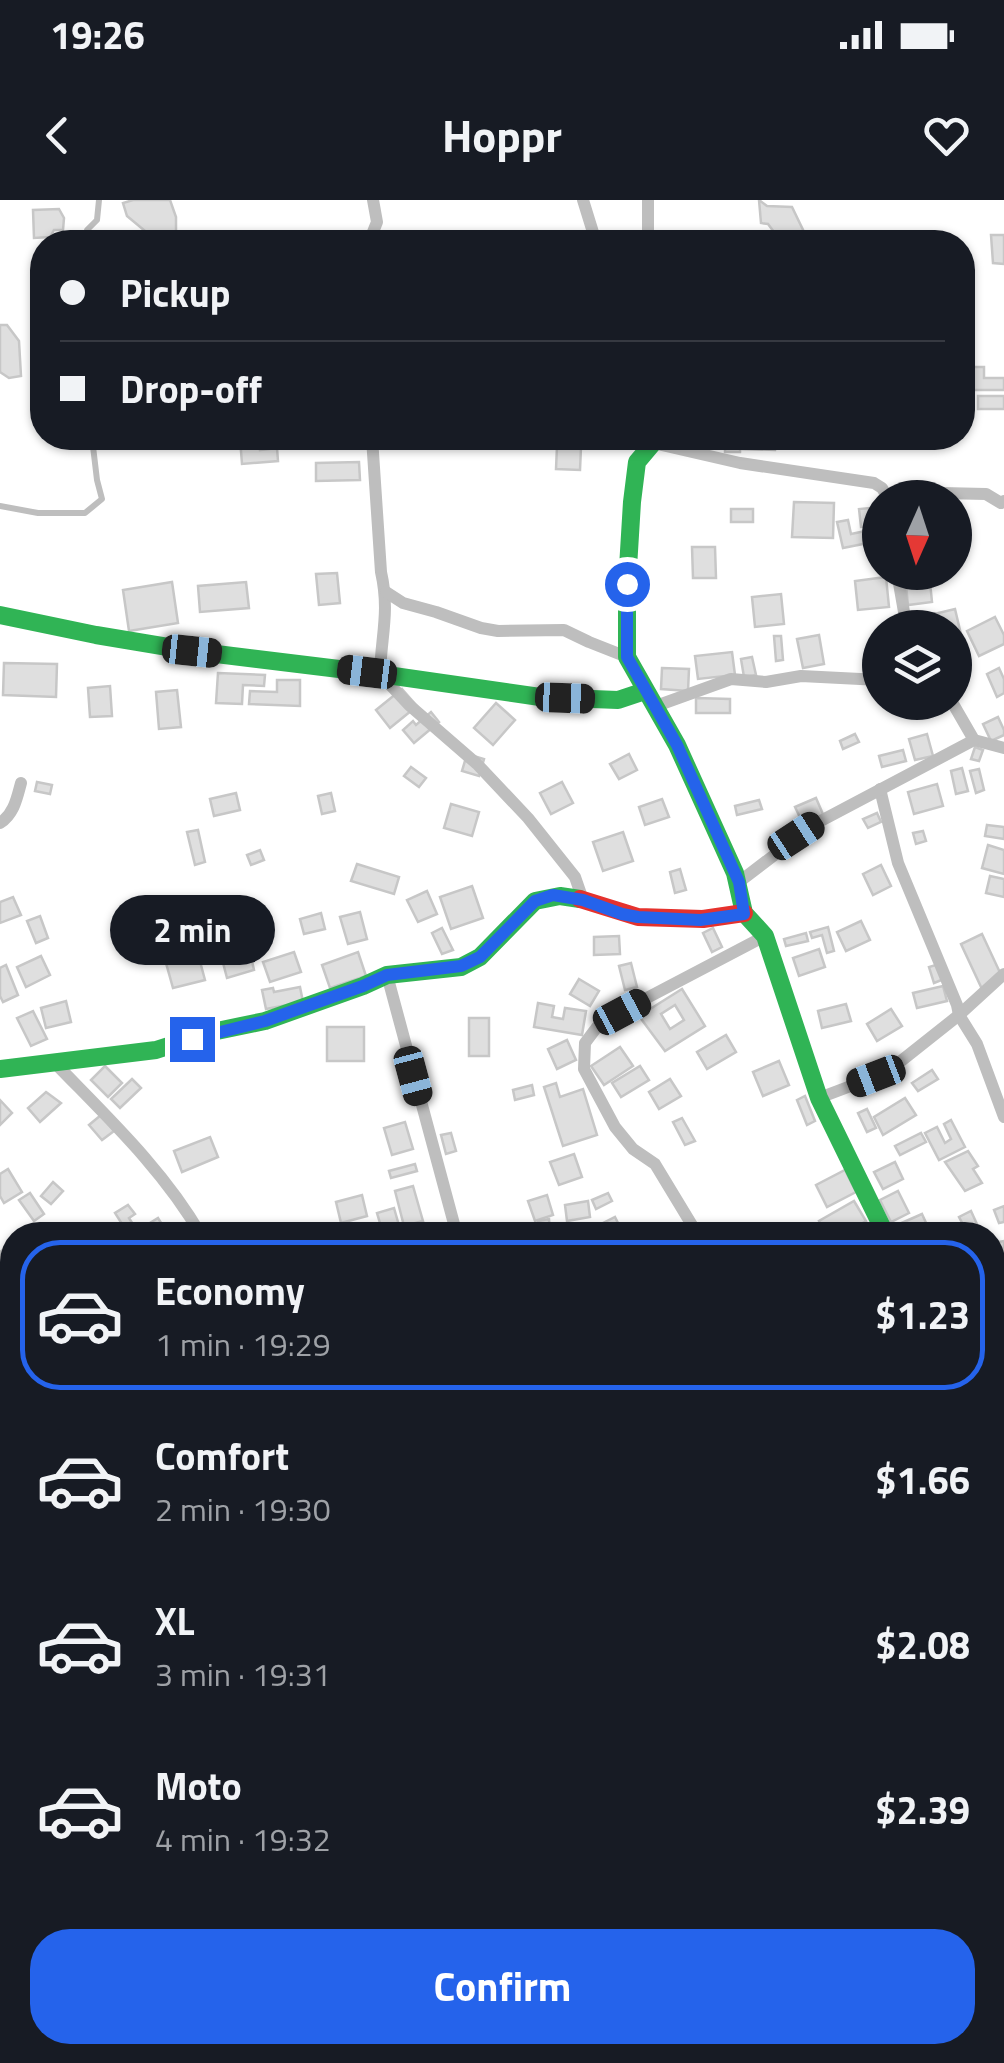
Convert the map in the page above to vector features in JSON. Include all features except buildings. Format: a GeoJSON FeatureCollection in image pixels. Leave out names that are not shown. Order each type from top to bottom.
{"type":"FeatureCollection","features":[{"type":"Feature","properties":{"kind":"street"},"geometry":{"type":"LineString","coordinates":[[373,200],[377,222],[374,230]]}},
{"type":"Feature","properties":{"kind":"street"},"geometry":{"type":"LineString","coordinates":[[583,200],[592,230]]}},
{"type":"Feature","properties":{"kind":"street"},"geometry":{"type":"LineString","coordinates":[[648,200],[648,230]]}},
{"type":"Feature","properties":{"kind":"street"},"geometry":{"type":"LineString","coordinates":[[373,450],[381,572],[386,592],[380,674],[408,706],[477,764],[528,818],[575,878],[583,900]]}},
{"type":"Feature","properties":{"kind":"street"},"geometry":{"type":"LineString","coordinates":[[645,450],[637,462],[632,502],[627,657],[677,745],[739,882],[744,914],[764,936],[819,1098],[880,1222]]}},
{"type":"Feature","properties":{"kind":"street"},"geometry":{"type":"LineString","coordinates":[[690,450],[740,463],[862,482]]}},
{"type":"Feature","properties":{"kind":"street"},"geometry":{"type":"LineString","coordinates":[[972,494],[1004,501]]}},
{"type":"Feature","properties":{"kind":"street"},"geometry":{"type":"LineString","coordinates":[[386,592],[403,603],[481,628],[564,630],[627,657]]}},
{"type":"Feature","properties":{"kind":"street"},"geometry":{"type":"LineString","coordinates":[[0,615],[192,651],[540,697],[650,698],[731,679],[766,682],[801,676],[862,679]]}},
{"type":"Feature","properties":{"kind":"street"},"geometry":{"type":"LineString","coordinates":[[962,720],[974,740]]}},
{"type":"Feature","properties":{"kind":"street"},"geometry":{"type":"LineString","coordinates":[[739,882],[816,824],[974,740],[1004,748]]}},
{"type":"Feature","properties":{"kind":"street"},"geometry":{"type":"LineString","coordinates":[[0,823],[8,818],[21,782]]}},
{"type":"Feature","properties":{"kind":"street"},"geometry":{"type":"LineString","coordinates":[[880,789],[898,863],[958,1015],[976,1044],[1004,1117]]}},
{"type":"Feature","properties":{"kind":"street"},"geometry":{"type":"LineString","coordinates":[[0,1069],[156,1050],[265,1021],[387,975],[461,966],[480,957],[536,900],[553,895],[638,917],[700,920],[744,914]]}},
{"type":"Feature","properties":{"kind":"street"},"geometry":{"type":"LineString","coordinates":[[690,1222],[655,1164],[633,1149],[614,1127],[584,1069],[585,1043],[597,1027],[622,1012],[764,936]]}},
{"type":"Feature","properties":{"kind":"street"},"geometry":{"type":"LineString","coordinates":[[819,1098],[896,1065],[1004,974]]}},
{"type":"Feature","properties":{"kind":"street"},"geometry":{"type":"LineString","coordinates":[[387,975],[454,1222]]}},
{"type":"Feature","properties":{"kind":"street"},"geometry":{"type":"LineString","coordinates":[[54,1062],[173,1191],[193,1222]]}},
{"type":"Feature","properties":{"kind":"lane"},"geometry":{"type":"LineString","coordinates":[[87,230],[97,220],[99,200]]}},
{"type":"Feature","properties":{"kind":"lane"},"geometry":{"type":"LineString","coordinates":[[0,506],[38,513],[85,513],[102,499],[93,450]]}},
{"type":"Feature","properties":{"kind":"traffic: fast"},"geometry":{"type":"LineString","coordinates":[[647,450],[637,462],[632,502],[627,657],[677,745],[735,873],[744,913],[765,936],[819,1098],[880,1222]]}},
{"type":"Feature","properties":{"kind":"traffic: fast"},"geometry":{"type":"LineString","coordinates":[[0,615],[192,651],[540,697],[618,700],[645,691]]}},
{"type":"Feature","properties":{"kind":"traffic: fast"},"geometry":{"type":"LineString","coordinates":[[0,1069],[156,1050],[265,1021],[387,975],[461,967],[480,957],[535,901],[560,896],[580,899]]}},
{"type":"Feature","properties":{"kind":"traffic: jam"},"geometry":{"type":"LineString","coordinates":[[580,899],[638,917],[703,919],[744,913]]}},
{"type":"Feature","properties":{"kind":"route"},"geometry":{"type":"LineString","coordinates":[[192,1039],[265,1021],[387,975],[461,966],[480,957],[544,896],[590,901],[638,917],[700,920],[744,914],[739,882],[677,745],[627,657],[627,584]]}}]}
